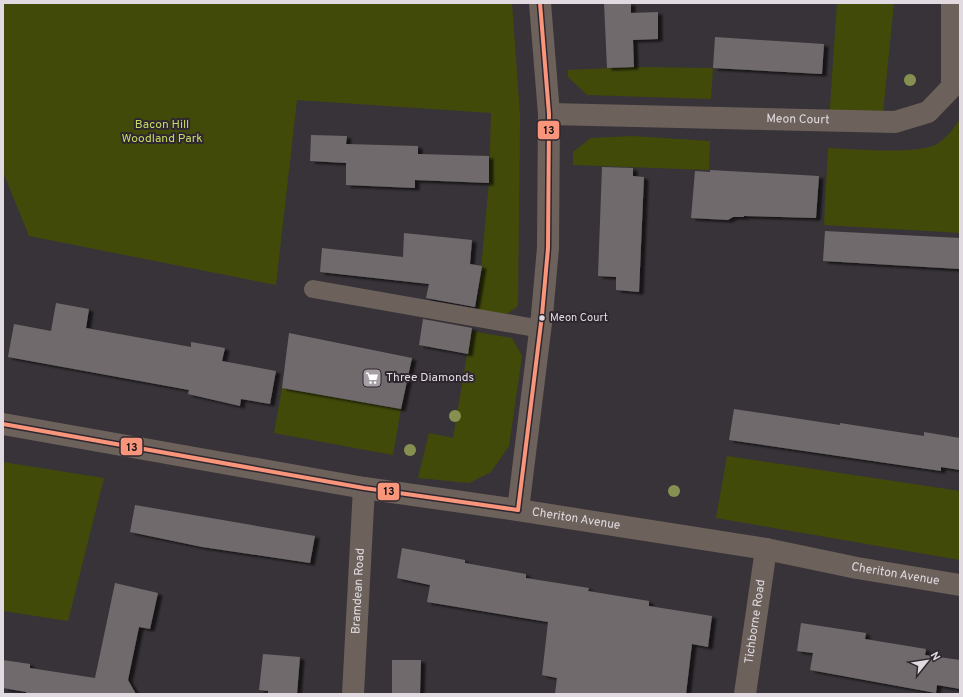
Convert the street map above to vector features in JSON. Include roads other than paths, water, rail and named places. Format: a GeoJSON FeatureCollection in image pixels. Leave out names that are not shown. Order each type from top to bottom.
{"type":"FeatureCollection","features":[{"type":"Feature","properties":{"kind":"street"},"geometry":{"type":"LineString","coordinates":[[518,510],[541,329],[548,248],[549,114],[540,3]]}},
{"type":"Feature","properties":{"kind":"street","name":"Meon Court"},"geometry":{"type":"LineString","coordinates":[[549,114],[895,122],[928,112],[952,87],[952,3]]}},
{"type":"Feature","properties":{"kind":"street","name":"Cheriton Avenue"},"geometry":{"type":"LineString","coordinates":[[3,424],[364,488],[518,510],[766,549],[857,568],[960,584]]}},
{"type":"Feature","properties":{"kind":"street","name":"Bramdean Road"},"geometry":{"type":"LineString","coordinates":[[353,694],[364,488]]}},
{"type":"Feature","properties":{"kind":"street","name":"Tichborne Road"},"geometry":{"type":"LineString","coordinates":[[745,694],[766,549]]}},
{"type":"Feature","properties":{"kind":"lane"},"geometry":{"type":"LineString","coordinates":[[313,289],[541,329]]}},
{"type":"Feature","properties":{"kind":"place","name":"Meon Court"},"geometry":{"type":"Point","coordinates":[542,318]}},
{"type":"Feature","properties":{"kind":"place","name":"Three Diamonds"},"geometry":{"type":"Point","coordinates":[372,378]}},
{"type":"Feature","properties":{"kind":"park label","name":"Bacon Hill Woodland Park"},"geometry":{"type":"Point","coordinates":[162,132]}}]}
